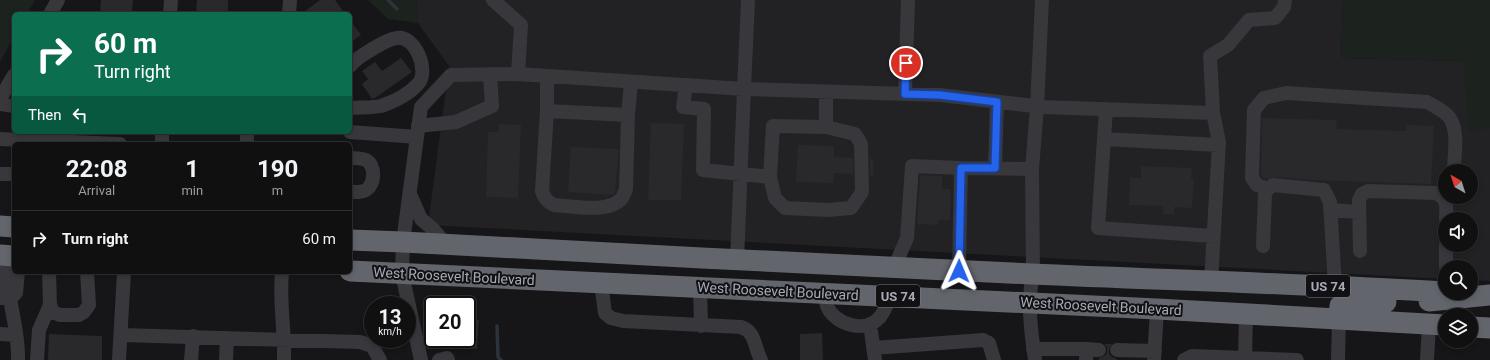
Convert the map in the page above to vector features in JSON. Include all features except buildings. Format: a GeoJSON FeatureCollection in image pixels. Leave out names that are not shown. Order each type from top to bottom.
{"type":"FeatureCollection","features":[{"type":"Feature","properties":{"kind":"highway"},"geometry":{"type":"LineString","coordinates":[[0,226],[12,227]]}},
{"type":"Feature","properties":{"kind":"highway","name":"West Roosevelt Boulevard"},"geometry":{"type":"LineString","coordinates":[[352,240],[737,261],[1438,292]]}},
{"type":"Feature","properties":{"kind":"highway","name":"West Roosevelt Boulevard"},"geometry":{"type":"LineString","coordinates":[[352,271],[1030,302],[1338,318],[1437,325]]}},
{"type":"Feature","properties":{"kind":"highway"},"geometry":{"type":"LineString","coordinates":[[1478,294],[1490,295]]}},
{"type":"Feature","properties":{"kind":"highway"},"geometry":{"type":"LineString","coordinates":[[1338,318],[1340,306],[1352,302],[1436,301],[1490,295]]}},
{"type":"Feature","properties":{"kind":"highway"},"geometry":{"type":"LineString","coordinates":[[1478,327],[1490,328]]}},
{"type":"Feature","properties":{"kind":"street"},"geometry":{"type":"LineString","coordinates":[[51,12],[58,0]]}},
{"type":"Feature","properties":{"kind":"street"},"geometry":{"type":"LineString","coordinates":[[170,12],[171,0]]}},
{"type":"Feature","properties":{"kind":"street"},"geometry":{"type":"LineString","coordinates":[[289,12],[290,0]]}},
{"type":"Feature","properties":{"kind":"street"},"geometry":{"type":"LineString","coordinates":[[493,0],[521,25],[518,74]]}},
{"type":"Feature","properties":{"kind":"street"},"geometry":{"type":"LineString","coordinates":[[737,261],[748,0]]}},
{"type":"Feature","properties":{"kind":"street"},"geometry":{"type":"LineString","coordinates":[[905,94],[908,0]]}},
{"type":"Feature","properties":{"kind":"street"},"geometry":{"type":"LineString","coordinates":[[1042,0],[1037,106],[1032,169],[1033,274],[1030,288],[1030,302],[1034,355],[1091,353]]}},
{"type":"Feature","properties":{"kind":"street"},"geometry":{"type":"LineString","coordinates":[[1210,282],[1219,145],[1213,113],[1210,56],[1228,45],[1248,20],[1275,18],[1284,7],[1285,0]]}},
{"type":"Feature","properties":{"kind":"street"},"geometry":{"type":"LineString","coordinates":[[352,64],[363,54],[397,37],[406,39],[413,46],[423,66],[423,76],[418,84],[394,101],[380,106],[352,108]]}},
{"type":"Feature","properties":{"kind":"street"},"geometry":{"type":"LineString","coordinates":[[421,360],[402,274],[403,242],[421,107],[451,75],[518,74],[744,89],[940,95],[1037,106],[1213,113]]}},
{"type":"Feature","properties":{"kind":"street"},"geometry":{"type":"LineString","coordinates":[[352,132],[418,131],[456,122],[492,106],[490,75]]}},
{"type":"Feature","properties":{"kind":"street"},"geometry":{"type":"LineString","coordinates":[[547,76],[547,111],[542,191],[543,197],[554,205],[602,208],[612,205],[621,199],[626,189],[628,115],[631,82]]}},
{"type":"Feature","properties":{"kind":"street"},"geometry":{"type":"LineString","coordinates":[[0,99],[12,78]]}},
{"type":"Feature","properties":{"kind":"street"},"geometry":{"type":"LineString","coordinates":[[686,85],[683,107],[704,109],[703,170],[770,177]]}},
{"type":"Feature","properties":{"kind":"street"},"geometry":{"type":"LineString","coordinates":[[826,92],[826,127]]}},
{"type":"Feature","properties":{"kind":"street"},"geometry":{"type":"LineString","coordinates":[[1268,189],[1257,185],[1252,178],[1254,110],[1264,98],[1286,93],[1427,102],[1440,110],[1449,118],[1451,122],[1455,139],[1454,164]]}},
{"type":"Feature","properties":{"kind":"street"},"geometry":{"type":"LineString","coordinates":[[995,168],[997,102]]}},
{"type":"Feature","properties":{"kind":"street"},"geometry":{"type":"LineString","coordinates":[[0,104],[12,106]]}},
{"type":"Feature","properties":{"kind":"street"},"geometry":{"type":"LineString","coordinates":[[1106,109],[1098,228],[1214,236]]}},
{"type":"Feature","properties":{"kind":"street"},"geometry":{"type":"LineString","coordinates":[[547,111],[628,115]]}},
{"type":"Feature","properties":{"kind":"street"},"geometry":{"type":"LineString","coordinates":[[773,126],[826,127],[855,134],[861,144],[862,192],[851,208],[828,210],[784,208],[775,198],[770,177],[773,126]]}},
{"type":"Feature","properties":{"kind":"street"},"geometry":{"type":"LineString","coordinates":[[1104,138],[1219,145]]}},
{"type":"Feature","properties":{"kind":"street"},"geometry":{"type":"LineString","coordinates":[[0,140],[60,142]]}},
{"type":"Feature","properties":{"kind":"street"},"geometry":{"type":"LineString","coordinates":[[352,158],[365,159],[370,163],[373,169],[373,178],[370,186],[365,190],[352,192]]}},
{"type":"Feature","properties":{"kind":"street"},"geometry":{"type":"LineString","coordinates":[[894,268],[907,238],[912,166],[1032,169]]}},
{"type":"Feature","properties":{"kind":"street"},"geometry":{"type":"LineString","coordinates":[[959,271],[961,168]]}},
{"type":"Feature","properties":{"kind":"street"},"geometry":{"type":"LineString","coordinates":[[0,174],[12,174]]}},
{"type":"Feature","properties":{"kind":"street"},"geometry":{"type":"LineString","coordinates":[[1263,246],[1265,194],[1268,189],[1273,186],[1324,190],[1328,195],[1330,202],[1335,286]]}},
{"type":"Feature","properties":{"kind":"street"},"geometry":{"type":"LineString","coordinates":[[1360,251],[1359,200],[1362,194],[1368,191],[1438,194]]}},
{"type":"Feature","properties":{"kind":"street"},"geometry":{"type":"LineString","coordinates":[[410,193],[421,219],[433,229],[446,244]]}},
{"type":"Feature","properties":{"kind":"street"},"geometry":{"type":"LineString","coordinates":[[1330,210],[1360,212]]}},
{"type":"Feature","properties":{"kind":"street"},"geometry":{"type":"LineString","coordinates":[[10,260],[5,298],[19,346],[18,360]]}},
{"type":"Feature","properties":{"kind":"street"},"geometry":{"type":"LineString","coordinates":[[10,260],[12,271]]}},
{"type":"Feature","properties":{"kind":"street"},"geometry":{"type":"LineString","coordinates":[[5,298],[16,293],[13,274]]}},
{"type":"Feature","properties":{"kind":"street"},"geometry":{"type":"LineString","coordinates":[[49,274],[50,305],[53,312],[60,315],[79,315],[84,312],[89,305],[87,274]]}},
{"type":"Feature","properties":{"kind":"street"},"geometry":{"type":"LineString","coordinates":[[119,360],[124,274]]}},
{"type":"Feature","properties":{"kind":"street"},"geometry":{"type":"LineString","coordinates":[[282,274],[281,284],[285,339],[284,360]]}},
{"type":"Feature","properties":{"kind":"street"},"geometry":{"type":"LineString","coordinates":[[601,283],[605,313],[611,318],[623,321],[740,327],[747,329],[753,335],[756,351],[761,360]]}},
{"type":"Feature","properties":{"kind":"street"},"geometry":{"type":"LineString","coordinates":[[700,288],[701,326]]}},
{"type":"Feature","properties":{"kind":"street"},"geometry":{"type":"LineString","coordinates":[[826,293],[826,305],[830,312],[840,320],[860,327],[870,324],[879,318],[891,296]]}},
{"type":"Feature","properties":{"kind":"street"},"geometry":{"type":"LineString","coordinates":[[37,360],[39,330],[50,305]]}},
{"type":"Feature","properties":{"kind":"street"},"geometry":{"type":"LineString","coordinates":[[1117,350],[1154,356],[1157,309]]}},
{"type":"Feature","properties":{"kind":"street"},"geometry":{"type":"LineString","coordinates":[[1245,359],[1246,313]]}},
{"type":"Feature","properties":{"kind":"street"},"geometry":{"type":"LineString","coordinates":[[1338,318],[1338,360]]}},
{"type":"Feature","properties":{"kind":"street"},"geometry":{"type":"LineString","coordinates":[[870,324],[874,354],[983,340],[989,343],[994,360]]}},
{"type":"Feature","properties":{"kind":"street"},"geometry":{"type":"LineString","coordinates":[[1427,360],[1437,325]]}},
{"type":"Feature","properties":{"kind":"street"},"geometry":{"type":"LineString","coordinates":[[0,334],[16,335]]}},
{"type":"Feature","properties":{"kind":"street"},"geometry":{"type":"LineString","coordinates":[[121,335],[360,342],[372,346],[380,360]]}},
{"type":"Feature","properties":{"kind":"street"},"geometry":{"type":"LineString","coordinates":[[191,360],[193,336]]}},
{"type":"Feature","properties":{"kind":"street"},"geometry":{"type":"LineString","coordinates":[[226,360],[227,338]]}},
{"type":"Feature","properties":{"kind":"street"},"geometry":{"type":"LineString","coordinates":[[1184,360],[1192,356],[1297,360]]}},
{"type":"Feature","properties":{"kind":"street"},"geometry":{"type":"LineString","coordinates":[[439,360],[447,358],[448,360]]}},
{"type":"Feature","properties":{"kind":"shaded area"},"geometry":{"type":"Polygon","coordinates":[[[0,0],[35,0],[28,12],[12,12],[12,41],[0,62],[0,0]]]}},
{"type":"Feature","properties":{"kind":"shaded area"},"geometry":{"type":"Polygon","coordinates":[[[368,0],[416,0],[418,23],[388,19],[368,0]]]}},
{"type":"Feature","properties":{"kind":"shaded area"},"geometry":{"type":"Polygon","coordinates":[[[416,0],[1343,0],[1341,58],[1464,61],[1470,131],[1490,127],[1490,281],[1478,280],[1478,260],[1438,260],[1438,279],[428,225],[449,66],[418,23],[416,0]]]}},
{"type":"Feature","properties":{"kind":"shaded area"},"geometry":{"type":"Polygon","coordinates":[[[1343,0],[1490,0],[1490,127],[1470,132],[1463,61],[1341,58],[1343,0]]]}},
{"type":"Feature","properties":{"kind":"waterway"},"geometry":{"type":"LineString","coordinates":[[388,0],[397,9]]}},
{"type":"Feature","properties":{"kind":"waterway"},"geometry":{"type":"LineString","coordinates":[[497,326],[498,357],[501,360]]}},
{"type":"Feature","properties":{"kind":"route"},"geometry":{"type":"LineString","coordinates":[[906,63],[905,94],[940,95],[997,102],[995,168],[961,168],[959,271]]}}]}
